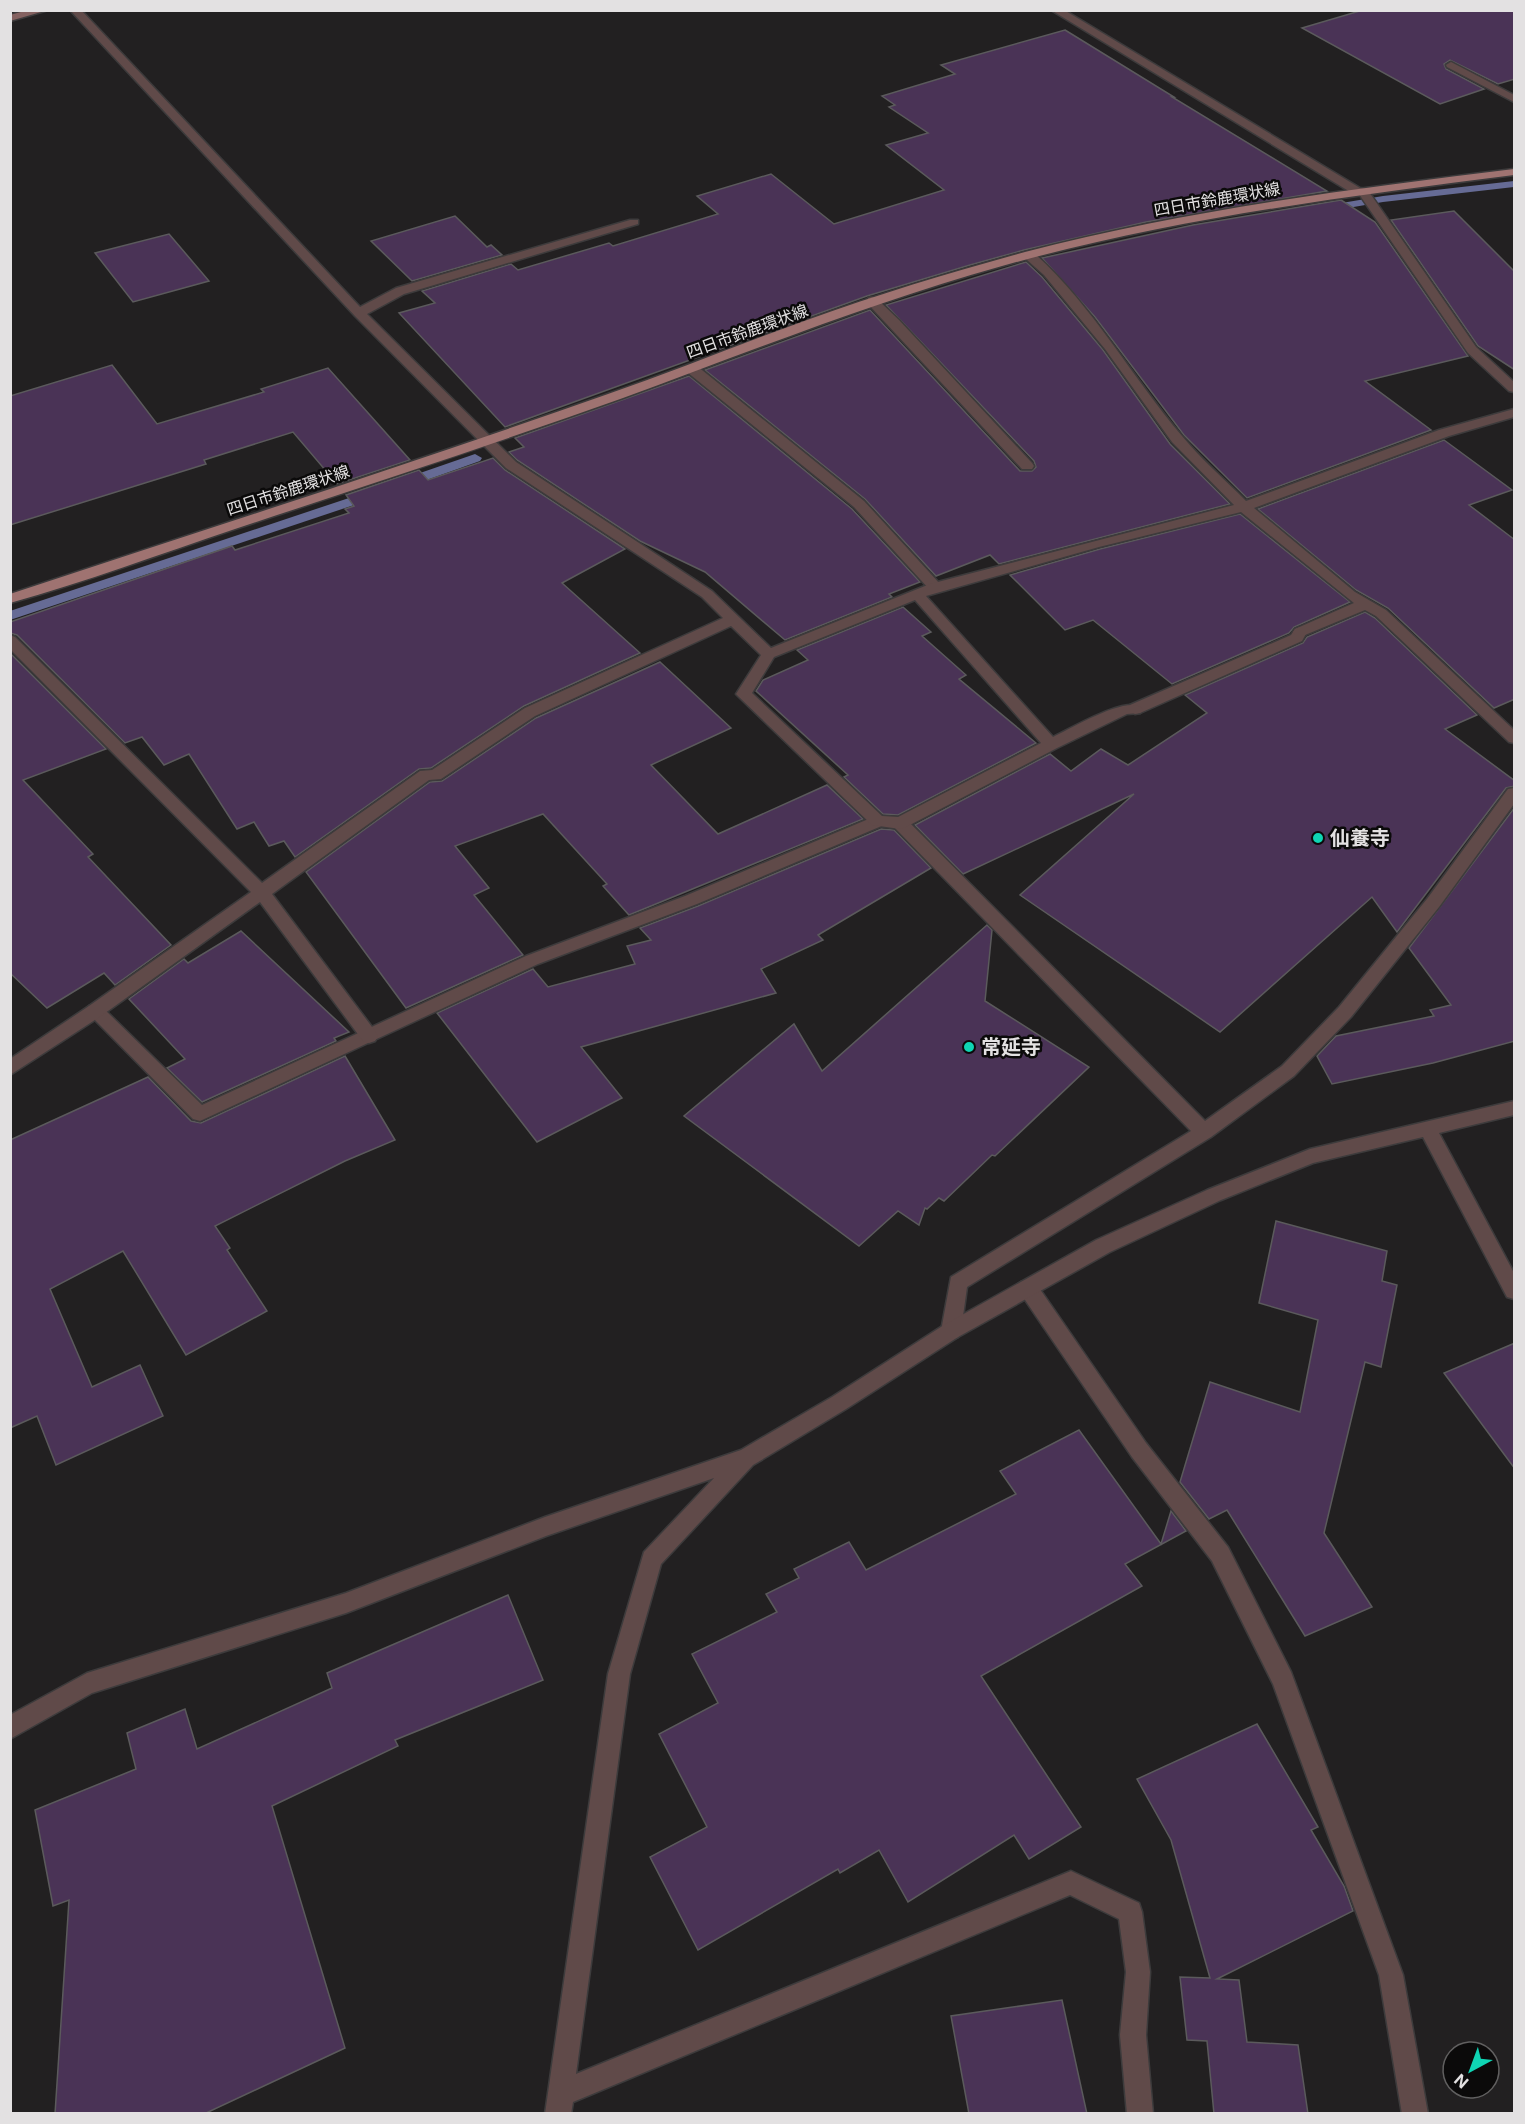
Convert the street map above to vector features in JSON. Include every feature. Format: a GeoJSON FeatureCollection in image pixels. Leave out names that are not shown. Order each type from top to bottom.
{"type":"FeatureCollection","features":[{"type":"Feature","properties":{"kind":"main road","name":"四日市鈴鹿環状線"},"geometry":{"type":"LineString","coordinates":[[10,599],[693,370],[872,302],[1030,256],[1123,232],[1361,191],[1515,172]]}},
{"type":"Feature","properties":{"kind":"street"},"geometry":{"type":"LineString","coordinates":[[10,18],[43,10]]}},
{"type":"Feature","properties":{"kind":"street"},"geometry":{"type":"LineString","coordinates":[[75,10],[359,313],[486,441],[523,473],[707,594],[770,654]]}},
{"type":"Feature","properties":{"kind":"street"},"geometry":{"type":"LineString","coordinates":[[1056,10],[1361,191],[1472,350],[1515,388]]}},
{"type":"Feature","properties":{"kind":"street"},"geometry":{"type":"LineString","coordinates":[[1450,65],[1515,99]]}},
{"type":"Feature","properties":{"kind":"street"},"geometry":{"type":"LineString","coordinates":[[359,313],[400,291],[634,222]]}},
{"type":"Feature","properties":{"kind":"street"},"geometry":{"type":"LineString","coordinates":[[1030,256],[1048,272],[1109,346],[1177,439],[1244,507],[1350,595],[1381,613],[1515,738]]}},
{"type":"Feature","properties":{"kind":"street"},"geometry":{"type":"LineString","coordinates":[[872,302],[895,323],[1027,466]]}},
{"type":"Feature","properties":{"kind":"street"},"geometry":{"type":"LineString","coordinates":[[693,370],[859,504],[935,587]]}},
{"type":"Feature","properties":{"kind":"street"},"geometry":{"type":"LineString","coordinates":[[879,821],[744,694],[770,654],[935,587],[1244,507],[1444,433],[1515,413]]}},
{"type":"Feature","properties":{"kind":"street"},"geometry":{"type":"LineString","coordinates":[[917,594],[1051,744]]}},
{"type":"Feature","properties":{"kind":"street"},"geometry":{"type":"LineString","coordinates":[[95,1011],[200,1113],[532,960],[691,900],[879,821],[900,823],[1051,744],[1125,709],[1135,709],[1297,638],[1300,632],[1365,604]]}},
{"type":"Feature","properties":{"kind":"street"},"geometry":{"type":"LineString","coordinates":[[10,1068],[95,1011],[426,775],[435,775],[530,712],[733,619]]}},
{"type":"Feature","properties":{"kind":"street"},"geometry":{"type":"LineString","coordinates":[[10,640],[262,893],[369,1036]]}},
{"type":"Feature","properties":{"kind":"street"},"geometry":{"type":"LineString","coordinates":[[951,1331],[958,1283],[1204,1132],[1287,1071],[1345,1012],[1433,903],[1515,793]]}},
{"type":"Feature","properties":{"kind":"street"},"geometry":{"type":"LineString","coordinates":[[900,823],[1204,1132]]}},
{"type":"Feature","properties":{"kind":"street"},"geometry":{"type":"LineString","coordinates":[[10,1728],[87,1684],[346,1603],[545,1527],[748,1457],[840,1403],[951,1331],[1103,1245],[1278,1168],[1310,1156],[1427,1126],[1515,1108]]}},
{"type":"Feature","properties":{"kind":"street"},"geometry":{"type":"LineString","coordinates":[[1427,1126],[1515,1291]]}},
{"type":"Feature","properties":{"kind":"street"},"geometry":{"type":"LineString","coordinates":[[1028,1288],[1139,1450],[1220,1554],[1283,1680],[1391,1975],[1415,2114]]}},
{"type":"Feature","properties":{"kind":"street"},"geometry":{"type":"LineString","coordinates":[[559,2104],[619,1674],[652,1559],[748,1457]]}},
{"type":"Feature","properties":{"kind":"street"},"geometry":{"type":"LineString","coordinates":[[559,2104],[1071,1883],[1130,1912],[1138,1972],[1132,2035],[1140,2114]]}},
{"type":"Feature","properties":{"kind":"building"},"geometry":{"type":"Polygon","coordinates":[[[1363,10],[1515,10],[1515,79],[1498,84],[1450,60],[1444,64],[1446,69],[1484,89],[1440,104],[1302,28],[1363,10]]]}},
{"type":"Feature","properties":{"kind":"building"},"geometry":{"type":"Polygon","coordinates":[[[1065,30],[1327,191],[1146,222],[970,265],[867,296],[505,427],[399,313],[435,303],[422,291],[511,264],[518,270],[609,243],[613,246],[718,214],[697,196],[771,174],[834,224],[944,190],[886,145],[928,133],[889,107],[895,105],[882,96],[955,74],[941,65],[1065,30]]]}},
{"type":"Feature","properties":{"kind":"building"},"geometry":{"type":"Polygon","coordinates":[[[1341,200],[1375,222],[1468,356],[1365,381],[1431,430],[1247,498],[1184,435],[1095,317],[1042,258],[1193,225],[1341,200]]]}},
{"type":"Feature","properties":{"kind":"building"},"geometry":{"type":"Polygon","coordinates":[[[1454,211],[1515,272],[1515,370],[1478,346],[1391,220],[1454,211]]]}},
{"type":"Feature","properties":{"kind":"building"},"geometry":{"type":"Polygon","coordinates":[[[455,216],[487,247],[491,245],[502,255],[412,281],[371,241],[455,216]]]}},
{"type":"Feature","properties":{"kind":"building"},"geometry":{"type":"Polygon","coordinates":[[[169,234],[209,281],[133,302],[95,253],[169,234]]]}},
{"type":"Feature","properties":{"kind":"building"},"geometry":{"type":"Polygon","coordinates":[[[1026,262],[1042,277],[1103,350],[1170,444],[1230,504],[999,564],[990,555],[936,576],[865,499],[705,370],[870,310],[1020,471],[1032,471],[1036,467],[1034,461],[886,305],[1026,262]]]}},
{"type":"Feature","properties":{"kind":"building"},"geometry":{"type":"Polygon","coordinates":[[[112,365],[157,424],[264,392],[261,389],[328,368],[410,460],[337,484],[293,432],[204,460],[206,464],[10,525],[10,396],[112,365]]]}},
{"type":"Feature","properties":{"kind":"building"},"geometry":{"type":"Polygon","coordinates":[[[689,376],[852,509],[920,582],[889,594],[892,597],[785,640],[705,572],[640,541],[517,460],[509,452],[524,447],[515,438],[689,376]]]}},
{"type":"Feature","properties":{"kind":"building"},"geometry":{"type":"Polygon","coordinates":[[[1444,440],[1512,490],[1469,505],[1515,540],[1515,699],[1494,708],[1388,608],[1356,590],[1258,509],[1444,440]]]}},
{"type":"Feature","properties":{"kind":"building"},"geometry":{"type":"Polygon","coordinates":[[[493,458],[505,470],[625,549],[562,583],[640,653],[524,706],[431,768],[419,769],[295,857],[284,841],[269,846],[254,822],[237,829],[189,754],[164,765],[142,737],[125,743],[17,635],[10,633],[10,622],[232,546],[235,550],[349,513],[345,509],[354,506],[346,495],[419,470],[428,480],[493,458]]]}},
{"type":"Feature","properties":{"kind":"building"},"geometry":{"type":"Polygon","coordinates":[[[1240,514],[1350,602],[1294,627],[1289,633],[1172,684],[1093,620],[1065,630],[1010,575],[1100,549],[1240,514]]]}},
{"type":"Feature","properties":{"kind":"building"},"geometry":{"type":"Polygon","coordinates":[[[903,607],[931,632],[922,636],[966,675],[959,679],[1036,743],[898,815],[883,814],[844,777],[848,775],[756,691],[763,680],[808,660],[797,650],[903,607]]]}},
{"type":"Feature","properties":{"kind":"building"},"geometry":{"type":"Polygon","coordinates":[[[1365,612],[1375,618],[1477,715],[1445,729],[1515,781],[1515,786],[1506,788],[1397,932],[1372,897],[1220,1032],[1020,895],[1134,794],[963,874],[915,825],[1050,754],[1071,771],[1101,749],[1128,765],[1207,713],[1185,695],[1303,643],[1307,637],[1365,612]]]}},
{"type":"Feature","properties":{"kind":"building"},"geometry":{"type":"Polygon","coordinates":[[[10,653],[106,749],[23,780],[93,854],[88,857],[171,945],[115,985],[104,973],[47,1008],[10,973],[10,653]]]}},
{"type":"Feature","properties":{"kind":"building"},"geometry":{"type":"Polygon","coordinates":[[[660,662],[731,728],[651,765],[718,834],[827,785],[863,819],[629,915],[603,886],[607,884],[543,814],[455,846],[489,888],[474,895],[523,955],[406,1008],[306,872],[430,782],[442,781],[536,718],[660,662]]]}},
{"type":"Feature","properties":{"kind":"building"},"geometry":{"type":"Polygon","coordinates":[[[1515,807],[1515,1041],[1433,1063],[1332,1084],[1317,1056],[1336,1036],[1434,1016],[1430,1010],[1451,1005],[1409,948],[1515,807]]]}},
{"type":"Feature","properties":{"kind":"building"},"geometry":{"type":"Polygon","coordinates":[[[881,829],[894,830],[931,868],[818,935],[823,940],[761,969],[776,993],[581,1047],[622,1098],[537,1142],[437,1013],[533,969],[548,987],[635,964],[627,946],[651,940],[640,928],[881,829]]]}},
{"type":"Feature","properties":{"kind":"building"},"geometry":{"type":"Polygon","coordinates":[[[987,925],[992,930],[985,1001],[1089,1067],[944,1201],[939,1198],[927,1209],[925,1208],[919,1225],[898,1211],[859,1246],[684,1116],[794,1024],[822,1071],[987,925]]]}},
{"type":"Feature","properties":{"kind":"building"},"geometry":{"type":"Polygon","coordinates":[[[241,931],[349,1032],[334,1038],[336,1041],[202,1102],[167,1068],[185,1059],[129,999],[184,959],[188,963],[241,931]]]}},
{"type":"Feature","properties":{"kind":"building"},"geometry":{"type":"Polygon","coordinates":[[[345,1056],[395,1140],[345,1161],[215,1226],[230,1248],[227,1250],[267,1311],[186,1355],[123,1251],[50,1289],[92,1387],[140,1365],[163,1416],[56,1465],[37,1416],[10,1428],[10,1140],[148,1077],[191,1121],[201,1123],[345,1056]]]}},
{"type":"Feature","properties":{"kind":"building"},"geometry":{"type":"Polygon","coordinates":[[[1276,1221],[1387,1251],[1382,1281],[1397,1285],[1381,1367],[1365,1362],[1324,1533],[1372,1607],[1305,1636],[1227,1510],[1209,1519],[1180,1482],[1210,1382],[1300,1412],[1318,1320],[1259,1303],[1276,1221]]]}},
{"type":"Feature","properties":{"kind":"building"},"geometry":{"type":"Polygon","coordinates":[[[1515,1343],[1515,1469],[1444,1373],[1515,1343]]]}},
{"type":"Feature","properties":{"kind":"building"},"geometry":{"type":"Polygon","coordinates":[[[1079,1430],[1161,1544],[1171,1511],[1186,1531],[1125,1564],[1142,1586],[981,1676],[1081,1827],[1029,1859],[1014,1835],[908,1902],[879,1850],[840,1873],[838,1869],[698,1950],[650,1857],[707,1827],[659,1734],[718,1703],[692,1654],[777,1612],[766,1594],[799,1578],[794,1569],[849,1542],[866,1570],[1016,1494],[1000,1471],[1079,1430]]]}},
{"type":"Feature","properties":{"kind":"building"},"geometry":{"type":"Polygon","coordinates":[[[508,1595],[543,1680],[395,1740],[398,1746],[272,1806],[345,2048],[204,2114],[55,2114],[69,1900],[53,1906],[35,1810],[136,1769],[127,1733],[185,1709],[197,1749],[332,1688],[327,1673],[508,1595]]]}},
{"type":"Feature","properties":{"kind":"building"},"geometry":{"type":"Polygon","coordinates":[[[1257,1724],[1318,1827],[1311,1830],[1344,1886],[1353,1911],[1217,1979],[1239,1980],[1247,2042],[1298,2045],[1308,2114],[1214,2114],[1207,2041],[1187,2040],[1180,1977],[1210,1978],[1171,1840],[1137,1779],[1257,1724]]]}},
{"type":"Feature","properties":{"kind":"building"},"geometry":{"type":"Polygon","coordinates":[[[1062,2000],[1087,2114],[969,2114],[951,2016],[1062,2000]]]}},
{"type":"Feature","properties":{"kind":"waterway"},"geometry":{"type":"LineString","coordinates":[[1324,209],[1383,199],[1514,184]]}},
{"type":"Feature","properties":{"kind":"waterway"},"geometry":{"type":"LineString","coordinates":[[402,484],[475,458]]}},
{"type":"Feature","properties":{"kind":"waterway"},"geometry":{"type":"LineString","coordinates":[[10,616],[373,494]]}},
{"type":"Feature","properties":{"kind":"place","name":"仙養寺"},"geometry":{"type":"Point","coordinates":[1318,838]}},
{"type":"Feature","properties":{"kind":"place","name":"常延寺"},"geometry":{"type":"Point","coordinates":[969,1047]}}]}
